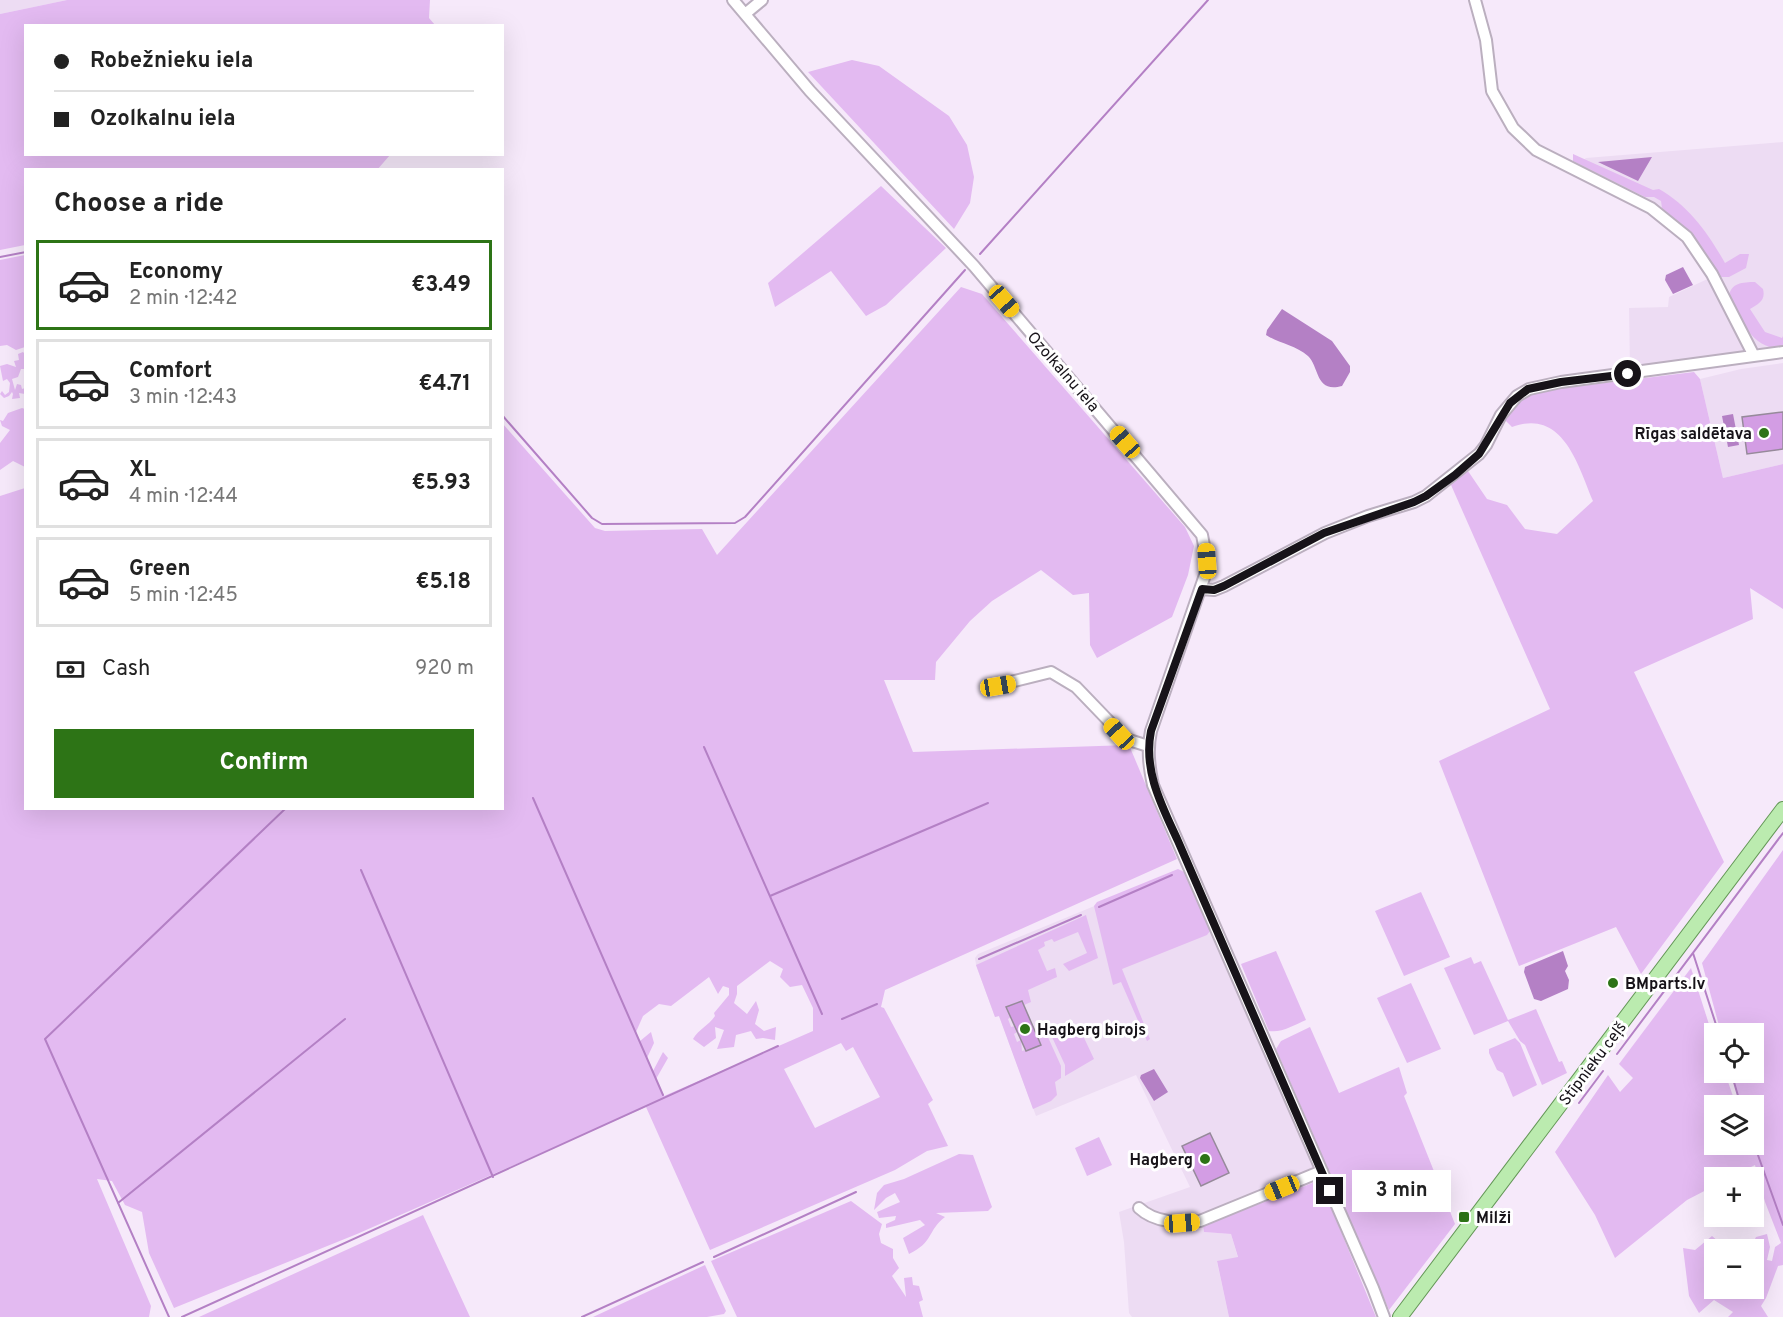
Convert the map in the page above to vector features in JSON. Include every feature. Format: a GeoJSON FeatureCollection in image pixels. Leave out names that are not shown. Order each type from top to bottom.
{"type":"FeatureCollection","features":[{"type":"Feature","properties":{"kind":"main road","name":"Stīpnieku ceļš"},"geometry":{"type":"LineString","coordinates":[[1400,1317],[1783,809]]}},
{"type":"Feature","properties":{"kind":"street","name":"Ozolkalnu iela"},"geometry":{"type":"LineString","coordinates":[[733,0],[810,91],[974,266],[1202,535],[1207,561],[1202,589],[1165,689],[1148,746],[1149,768],[1154,785],[1383,1317]]}},
{"type":"Feature","properties":{"kind":"street"},"geometry":{"type":"LineString","coordinates":[[745,14],[762,0]]}},
{"type":"Feature","properties":{"kind":"street"},"geometry":{"type":"LineString","coordinates":[[1474,0],[1486,40],[1492,91],[1513,129],[1536,150],[1651,208],[1687,237],[1712,274],[1754,356]]}},
{"type":"Feature","properties":{"kind":"street"},"geometry":{"type":"LineString","coordinates":[[1202,589],[1214,590],[1224,586],[1324,533],[1426,496],[1479,454],[1510,403],[1528,389],[1561,382],[1783,352]]}},
{"type":"Feature","properties":{"kind":"street"},"geometry":{"type":"LineString","coordinates":[[998,686],[1051,672],[1076,687],[1126,739],[1148,746]]}},
{"type":"Feature","properties":{"kind":"street"},"geometry":{"type":"LineString","coordinates":[[1139,1208],[1149,1217],[1182,1223],[1200,1221],[1322,1171]]}},
{"type":"Feature","properties":{"kind":"shaded area"},"geometry":{"type":"Polygon","coordinates":[[[0,0],[67,0],[0,14],[0,0]]]}},
{"type":"Feature","properties":{"kind":"shaded area"},"geometry":{"type":"Polygon","coordinates":[[[67,0],[430,0],[429,18],[434,24],[24,24],[24,156],[389,156],[379,168],[24,168],[24,245],[0,250],[0,14],[67,0]]]}},
{"type":"Feature","properties":{"kind":"shaded area"},"geometry":{"type":"Polygon","coordinates":[[[852,60],[879,66],[949,116],[967,145],[974,177],[970,203],[954,229],[808,72],[852,60]]]}},
{"type":"Feature","properties":{"kind":"shaded area"},"geometry":{"type":"Polygon","coordinates":[[[1783,142],[1783,345],[1630,368],[1629,308],[1668,307],[1669,297],[1716,275],[1700,247],[1661,208],[1577,165],[1586,158],[1783,142]]]}},
{"type":"Feature","properties":{"kind":"shaded area"},"geometry":{"type":"Polygon","coordinates":[[[1573,154],[1653,190],[1659,189],[1670,196],[1697,221],[1725,263],[1740,254],[1749,254],[1746,268],[1729,277],[1721,277],[1694,236],[1662,208],[1661,201],[1654,197],[1645,197],[1573,161],[1573,154]]]}},
{"type":"Feature","properties":{"kind":"shaded area"},"geometry":{"type":"Polygon","coordinates":[[[1652,157],[1638,181],[1598,162],[1652,157]]]}},
{"type":"Feature","properties":{"kind":"shaded area"},"geometry":{"type":"Polygon","coordinates":[[[881,186],[946,248],[886,305],[866,316],[831,271],[775,307],[768,283],[881,186]]]}},
{"type":"Feature","properties":{"kind":"shaded area"},"geometry":{"type":"Polygon","coordinates":[[[24,255],[24,347],[16,350],[7,345],[0,346],[0,260],[24,255]]]}},
{"type":"Feature","properties":{"kind":"shaded area"},"geometry":{"type":"Polygon","coordinates":[[[1683,267],[1693,285],[1673,294],[1665,280],[1666,275],[1683,267]]]}},
{"type":"Feature","properties":{"kind":"shaded area"},"geometry":{"type":"Polygon","coordinates":[[[1755,282],[1763,289],[1763,296],[1761,302],[1750,309],[1765,332],[1782,338],[1783,336],[1783,348],[1764,345],[1756,339],[1743,324],[1729,297],[1735,286],[1755,282]]]}},
{"type":"Feature","properties":{"kind":"shaded area"},"geometry":{"type":"Polygon","coordinates":[[[961,287],[982,294],[1185,527],[1194,546],[1188,575],[1172,617],[1097,658],[1090,645],[1089,593],[1073,595],[1041,570],[992,601],[970,621],[936,662],[935,680],[884,680],[913,752],[1129,745],[1177,859],[885,990],[881,1007],[884,1008],[933,1100],[928,1104],[948,1146],[927,1151],[895,1170],[710,1250],[646,1107],[357,1234],[174,1308],[149,1253],[142,1212],[125,1205],[112,1181],[97,1179],[151,1306],[149,1317],[0,1317],[0,496],[24,488],[24,810],[504,810],[504,425],[595,528],[605,531],[702,529],[717,555],[961,287]],[[770,961],[737,986],[734,1003],[747,1014],[756,1001],[759,1010],[755,1024],[764,1031],[776,1027],[775,1040],[756,1039],[751,1031],[736,1035],[734,1047],[717,1049],[724,1030],[715,1027],[716,1038],[704,1047],[693,1039],[715,1016],[714,1013],[729,995],[729,988],[723,986],[718,994],[709,977],[671,1006],[659,1004],[643,1016],[636,1032],[640,1041],[651,1032],[654,1043],[647,1058],[653,1071],[663,1052],[668,1058],[656,1079],[664,1096],[813,1031],[813,1008],[802,985],[790,987],[780,977],[783,969],[770,961]],[[841,1043],[784,1069],[815,1128],[880,1097],[853,1047],[846,1051],[841,1043]]]}},
{"type":"Feature","properties":{"kind":"shaded area"},"geometry":{"type":"Polygon","coordinates":[[[1282,309],[1332,341],[1350,366],[1350,372],[1342,386],[1327,386],[1319,378],[1308,356],[1266,335],[1282,309]]]}},
{"type":"Feature","properties":{"kind":"shaded area"},"geometry":{"type":"Polygon","coordinates":[[[24,353],[24,369],[21,369],[18,377],[12,379],[15,390],[17,384],[21,385],[24,394],[19,393],[20,398],[12,399],[12,392],[4,398],[0,394],[2,391],[5,395],[9,392],[10,383],[7,379],[3,381],[0,366],[7,364],[16,367],[14,361],[19,360],[18,354],[24,353]]]}},
{"type":"Feature","properties":{"kind":"shaded area"},"geometry":{"type":"Polygon","coordinates":[[[1783,363],[1783,464],[1723,478],[1700,379],[1741,369],[1783,363]]]}},
{"type":"Feature","properties":{"kind":"shaded area"},"geometry":{"type":"Polygon","coordinates":[[[1694,372],[1700,379],[1723,478],[1783,464],[1783,609],[1750,588],[1753,619],[1634,672],[1724,862],[1641,974],[1616,927],[1519,966],[1439,761],[1550,709],[1451,485],[1468,471],[1487,499],[1507,505],[1525,529],[1557,534],[1593,501],[1566,443],[1544,425],[1530,423],[1512,427],[1505,420],[1512,410],[1519,402],[1539,391],[1694,372]]]}},
{"type":"Feature","properties":{"kind":"shaded area"},"geometry":{"type":"Polygon","coordinates":[[[24,409],[24,466],[13,461],[0,470],[0,443],[10,430],[2,426],[0,420],[3,421],[8,413],[24,409]]]}},
{"type":"Feature","properties":{"kind":"shaded area"},"geometry":{"type":"Polygon","coordinates":[[[1733,414],[1739,445],[1728,447],[1722,416],[1733,414]]]}},
{"type":"Feature","properties":{"kind":"shaded area"},"geometry":{"type":"Polygon","coordinates":[[[1783,850],[1783,1265],[1778,1266],[1766,1298],[1761,1306],[1768,1317],[1728,1317],[1733,1312],[1714,1300],[1699,1313],[1689,1296],[1683,1248],[1695,1250],[1704,1243],[1704,1299],[1764,1299],[1764,1239],[1755,1239],[1767,1234],[1770,1247],[1767,1260],[1772,1261],[1775,1247],[1781,1243],[1764,1198],[1764,1167],[1756,1167],[1755,1165],[1751,1167],[1704,1167],[1704,1191],[1687,1200],[1615,1258],[1595,1215],[1555,1152],[1608,1075],[1620,1092],[1633,1078],[1619,1064],[1691,968],[1709,1023],[1704,1023],[1704,1083],[1728,1083],[1733,1095],[1704,1095],[1704,1155],[1764,1155],[1764,1095],[1737,1095],[1734,1083],[1764,1083],[1764,1023],[1718,1023],[1702,963],[1783,850]]]}},
{"type":"Feature","properties":{"kind":"shaded area"},"geometry":{"type":"Polygon","coordinates":[[[1178,869],[1186,873],[1210,931],[1207,935],[1122,969],[1150,1039],[1147,1041],[1121,982],[1113,985],[1094,906],[1097,902],[1178,869]]]}},
{"type":"Feature","properties":{"kind":"shaded area"},"geometry":{"type":"Polygon","coordinates":[[[1182,870],[1320,1180],[1203,1226],[1204,1232],[1231,1234],[1238,1258],[1217,1262],[1229,1317],[1132,1317],[1129,1313],[1124,1242],[1119,1212],[1190,1187],[1136,1075],[1036,1116],[999,1016],[995,1017],[975,958],[978,954],[1182,870]]]}},
{"type":"Feature","properties":{"kind":"shaded area"},"geometry":{"type":"Polygon","coordinates":[[[1421,892],[1450,957],[1404,976],[1375,911],[1421,892]]]}},
{"type":"Feature","properties":{"kind":"shaded area"},"geometry":{"type":"Polygon","coordinates":[[[1086,915],[1098,958],[1069,971],[1063,964],[1087,953],[1078,932],[1054,942],[1052,939],[1044,942],[1045,946],[1038,950],[1047,971],[1055,968],[1057,977],[1028,990],[1031,1002],[1024,1005],[1022,1001],[1007,1008],[1011,1017],[1008,1019],[1011,1027],[1015,1026],[1017,1032],[1014,1034],[1017,1042],[1021,1040],[1022,1051],[1041,1045],[1039,1039],[1047,1035],[1061,1066],[1061,1078],[1055,1082],[1057,1095],[1051,1101],[1033,1109],[999,1016],[995,1017],[976,965],[1086,915]]]}},
{"type":"Feature","properties":{"kind":"shaded area"},"geometry":{"type":"Polygon","coordinates":[[[1276,951],[1306,1020],[1279,1031],[1269,1031],[1241,964],[1276,951]]]}},
{"type":"Feature","properties":{"kind":"shaded area"},"geometry":{"type":"Polygon","coordinates":[[[1563,951],[1568,966],[1565,971],[1569,980],[1568,989],[1541,1001],[1534,999],[1524,972],[1525,967],[1563,951]]]}},
{"type":"Feature","properties":{"kind":"shaded area"},"geometry":{"type":"Polygon","coordinates":[[[1471,957],[1474,964],[1481,961],[1508,1020],[1536,1009],[1559,1062],[1562,1061],[1567,1073],[1542,1085],[1525,1045],[1508,1021],[1474,1035],[1444,968],[1471,957]]]}},
{"type":"Feature","properties":{"kind":"shaded area"},"geometry":{"type":"Polygon","coordinates":[[[1411,983],[1441,1049],[1407,1063],[1377,998],[1411,983]]]}},
{"type":"Feature","properties":{"kind":"shaded area"},"geometry":{"type":"Polygon","coordinates":[[[1078,1025],[1094,1059],[1065,1076],[1065,1065],[1052,1037],[1078,1025]]]}},
{"type":"Feature","properties":{"kind":"shaded area"},"geometry":{"type":"Polygon","coordinates":[[[1310,1027],[1339,1093],[1399,1067],[1407,1093],[1404,1096],[1455,1224],[1389,1310],[1276,1049],[1281,1041],[1310,1027]]]}},
{"type":"Feature","properties":{"kind":"shaded area"},"geometry":{"type":"Polygon","coordinates":[[[1515,1038],[1520,1043],[1537,1085],[1513,1097],[1503,1073],[1497,1070],[1489,1049],[1515,1038]]]}},
{"type":"Feature","properties":{"kind":"shaded area"},"geometry":{"type":"Polygon","coordinates":[[[1154,1069],[1168,1092],[1154,1101],[1140,1078],[1141,1075],[1154,1069]]]}},
{"type":"Feature","properties":{"kind":"shaded area"},"geometry":{"type":"Polygon","coordinates":[[[1099,1137],[1112,1165],[1087,1176],[1075,1148],[1099,1137]]]}},
{"type":"Feature","properties":{"kind":"shaded area"},"geometry":{"type":"Polygon","coordinates":[[[959,1154],[973,1155],[992,1207],[988,1211],[936,1213],[945,1217],[935,1227],[927,1241],[909,1254],[903,1238],[925,1225],[920,1220],[886,1228],[886,1224],[895,1220],[896,1216],[879,1218],[877,1212],[900,1202],[895,1193],[874,1210],[877,1193],[884,1185],[904,1179],[959,1154]]]}},
{"type":"Feature","properties":{"kind":"shaded area"},"geometry":{"type":"Polygon","coordinates":[[[1320,1180],[1376,1317],[1229,1317],[1217,1261],[1238,1257],[1231,1234],[1204,1232],[1203,1226],[1320,1180]]]}},
{"type":"Feature","properties":{"kind":"shaded area"},"geometry":{"type":"Polygon","coordinates":[[[851,1201],[882,1224],[879,1234],[881,1243],[893,1249],[893,1258],[899,1268],[892,1276],[906,1297],[904,1278],[912,1277],[913,1285],[919,1286],[923,1300],[919,1302],[923,1317],[737,1317],[711,1261],[851,1201]]]}},
{"type":"Feature","properties":{"kind":"shaded area"},"geometry":{"type":"Polygon","coordinates":[[[423,1215],[470,1317],[199,1317],[423,1215]]]}},
{"type":"Feature","properties":{"kind":"shaded area"},"geometry":{"type":"Polygon","coordinates":[[[705,1265],[726,1311],[724,1314],[707,1317],[593,1317],[705,1265]]]}},
{"type":"Feature","properties":{"kind":"building","name":"Rīgas saldētava"},"geometry":{"type":"Polygon","coordinates":[[[1783,412],[1783,449],[1747,454],[1742,417],[1783,412]]]}},
{"type":"Feature","properties":{"kind":"building","name":"Hagberg birojs"},"geometry":{"type":"Polygon","coordinates":[[[1022,1001],[1041,1045],[1026,1051],[1006,1007],[1022,1001]]]}},
{"type":"Feature","properties":{"kind":"building","name":"Hagberg"},"geometry":{"type":"Polygon","coordinates":[[[1210,1133],[1229,1173],[1201,1186],[1182,1146],[1210,1133]]]}},
{"type":"Feature","properties":{"kind":"waterway"},"geometry":{"type":"LineString","coordinates":[[980,254],[1208,0]]}},
{"type":"Feature","properties":{"kind":"waterway"},"geometry":{"type":"LineString","coordinates":[[0,257],[24,252]]}},
{"type":"Feature","properties":{"kind":"waterway"},"geometry":{"type":"LineString","coordinates":[[504,417],[592,518],[602,524],[735,523],[745,517],[965,270]]}},
{"type":"Feature","properties":{"kind":"waterway"},"geometry":{"type":"LineString","coordinates":[[704,747],[822,1014]]}},
{"type":"Feature","properties":{"kind":"waterway"},"geometry":{"type":"LineString","coordinates":[[533,798],[663,1095]]}},
{"type":"Feature","properties":{"kind":"waterway"},"geometry":{"type":"LineString","coordinates":[[770,896],[988,803]]}},
{"type":"Feature","properties":{"kind":"waterway"},"geometry":{"type":"LineString","coordinates":[[169,1317],[45,1039],[284,810]]}},
{"type":"Feature","properties":{"kind":"waterway"},"geometry":{"type":"LineString","coordinates":[[1617,1054],[1783,833]]}},
{"type":"Feature","properties":{"kind":"waterway"},"geometry":{"type":"LineString","coordinates":[[361,870],[493,1177]]}},
{"type":"Feature","properties":{"kind":"waterway"},"geometry":{"type":"LineString","coordinates":[[1099,907],[1172,875]]}},
{"type":"Feature","properties":{"kind":"waterway"},"geometry":{"type":"LineString","coordinates":[[979,959],[1081,915]]}},
{"type":"Feature","properties":{"kind":"waterway"},"geometry":{"type":"LineString","coordinates":[[1693,953],[1715,1023]]}},
{"type":"Feature","properties":{"kind":"waterway"},"geometry":{"type":"LineString","coordinates":[[842,1019],[877,1004]]}},
{"type":"Feature","properties":{"kind":"waterway"},"geometry":{"type":"LineString","coordinates":[[118,1203],[345,1019]]}},
{"type":"Feature","properties":{"kind":"waterway"},"geometry":{"type":"LineString","coordinates":[[182,1317],[778,1046]]}},
{"type":"Feature","properties":{"kind":"waterway"},"geometry":{"type":"LineString","coordinates":[[1579,1103],[1603,1071]]}},
{"type":"Feature","properties":{"kind":"waterway"},"geometry":{"type":"LineString","coordinates":[[1734,1083],[1738,1095]]}},
{"type":"Feature","properties":{"kind":"waterway"},"geometry":{"type":"LineString","coordinates":[[1758,1155],[1783,1225]]}},
{"type":"Feature","properties":{"kind":"waterway"},"geometry":{"type":"LineString","coordinates":[[714,1257],[856,1192]]}},
{"type":"Feature","properties":{"kind":"waterway"},"geometry":{"type":"LineString","coordinates":[[582,1317],[703,1262]]}},
{"type":"Feature","properties":{"kind":"place","name":"Rīgas saldētava"},"geometry":{"type":"Point","coordinates":[1764,433]}},
{"type":"Feature","properties":{"kind":"place","name":"BMparts.lv"},"geometry":{"type":"Point","coordinates":[1613,983]}},
{"type":"Feature","properties":{"kind":"place","name":"Hagberg birojs"},"geometry":{"type":"Point","coordinates":[1025,1029]}},
{"type":"Feature","properties":{"kind":"place","name":"Hagberg"},"geometry":{"type":"Point","coordinates":[1205,1159]}},
{"type":"Feature","properties":{"kind":"place","name":"Milži"},"geometry":{"type":"Point","coordinates":[1464,1217]}},
{"type":"Feature","properties":{"kind":"route"},"geometry":{"type":"LineString","coordinates":[[1330,1191],[1154,785],[1149,768],[1148,746],[1165,689],[1202,589],[1214,590],[1224,586],[1324,533],[1426,496],[1479,454],[1510,403],[1528,389],[1628,374]]}}]}
